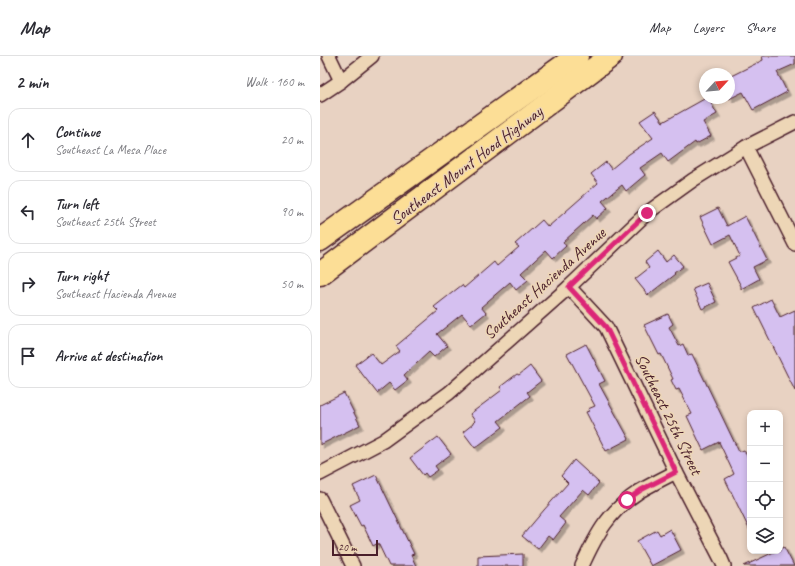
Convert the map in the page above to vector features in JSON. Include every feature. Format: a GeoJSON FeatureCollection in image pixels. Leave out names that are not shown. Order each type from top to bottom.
{"type":"FeatureCollection","features":[{"type":"Feature","properties":{"kind":"highway","name":"Southeast Mount Hood Highway"},"geometry":{"type":"LineString","coordinates":[[320,240],[577,56]]}},
{"type":"Feature","properties":{"kind":"highway","name":"Southeast Mount Hood Highway"},"geometry":{"type":"LineString","coordinates":[[320,274],[611,56]]}},
{"type":"Feature","properties":{"kind":"street"},"geometry":{"type":"LineString","coordinates":[[329,56],[341,80]]}},
{"type":"Feature","properties":{"kind":"street"},"geometry":{"type":"LineString","coordinates":[[320,95],[372,56]]}},
{"type":"Feature","properties":{"kind":"street","name":"Southeast Hacienda Avenue"},"geometry":{"type":"LineString","coordinates":[[320,474],[383,441],[449,393],[569,287],[647,213],[693,180],[746,146],[795,122]]}},
{"type":"Feature","properties":{"kind":"street"},"geometry":{"type":"LineString","coordinates":[[746,146],[795,244]]}},
{"type":"Feature","properties":{"kind":"street","name":"Southeast 25th Street"},"geometry":{"type":"LineString","coordinates":[[569,287],[606,327],[676,472],[724,566]]}},
{"type":"Feature","properties":{"kind":"street"},"geometry":{"type":"LineString","coordinates":[[582,566],[594,540],[603,525],[614,512],[641,490],[676,472]]}},
{"type":"Feature","properties":{"kind":"street"},"geometry":{"type":"LineString","coordinates":[[320,499],[353,566]]}},
{"type":"Feature","properties":{"kind":"building"},"geometry":{"type":"Polygon","coordinates":[[[762,56],[795,56],[795,64],[777,72],[787,92],[753,110],[743,92],[735,96],[735,74],[763,60],[762,56]]]}},
{"type":"Feature","properties":{"kind":"building"},"geometry":{"type":"Polygon","coordinates":[[[699,102],[699,104],[711,104],[717,114],[703,122],[711,136],[696,144],[695,142],[668,162],[662,153],[640,168],[645,175],[626,191],[622,185],[602,201],[608,208],[596,219],[593,215],[563,242],[566,246],[553,258],[546,250],[521,273],[528,280],[516,290],[510,282],[481,307],[486,313],[471,325],[462,314],[437,334],[447,346],[434,357],[429,352],[404,375],[408,380],[395,390],[389,383],[377,393],[355,365],[371,353],[381,365],[400,351],[396,346],[438,311],[434,307],[462,285],[464,288],[494,262],[497,266],[519,247],[515,244],[542,220],[548,227],[598,183],[591,174],[606,162],[611,169],[629,154],[653,138],[640,121],[655,111],[663,122],[699,102]]]}},
{"type":"Feature","properties":{"kind":"building"},"geometry":{"type":"Polygon","coordinates":[[[718,208],[727,226],[745,216],[767,260],[753,267],[759,279],[741,289],[741,286],[728,262],[740,256],[730,235],[713,244],[700,217],[718,208]]]}},
{"type":"Feature","properties":{"kind":"building"},"geometry":{"type":"Polygon","coordinates":[[[658,251],[666,262],[674,255],[683,266],[648,295],[635,279],[649,268],[645,262],[658,251]]]}},
{"type":"Feature","properties":{"kind":"building"},"geometry":{"type":"Polygon","coordinates":[[[707,283],[716,302],[702,309],[693,289],[707,283]]]}},
{"type":"Feature","properties":{"kind":"building"},"geometry":{"type":"Polygon","coordinates":[[[771,299],[780,317],[795,310],[795,391],[754,308],[771,299]]]}},
{"type":"Feature","properties":{"kind":"building"},"geometry":{"type":"Polygon","coordinates":[[[668,314],[673,324],[669,327],[679,346],[683,344],[688,355],[692,354],[739,452],[744,450],[747,456],[747,525],[725,479],[734,474],[719,442],[703,450],[687,416],[692,414],[679,389],[676,390],[671,380],[673,379],[661,354],[659,355],[644,325],[668,314]]]}},
{"type":"Feature","properties":{"kind":"building"},"geometry":{"type":"Polygon","coordinates":[[[586,344],[605,381],[599,384],[629,439],[606,451],[586,412],[589,411],[588,409],[595,406],[567,354],[586,344]]]}},
{"type":"Feature","properties":{"kind":"building"},"geometry":{"type":"Polygon","coordinates":[[[530,366],[541,381],[527,392],[530,396],[498,421],[503,427],[475,448],[463,432],[475,421],[470,414],[502,390],[500,387],[530,366]]]}},
{"type":"Feature","properties":{"kind":"building"},"geometry":{"type":"Polygon","coordinates":[[[344,393],[360,425],[320,445],[320,405],[344,393]]]}},
{"type":"Feature","properties":{"kind":"building"},"geometry":{"type":"Polygon","coordinates":[[[438,437],[451,454],[435,466],[438,470],[428,477],[425,473],[423,475],[410,458],[438,437]]]}},
{"type":"Feature","properties":{"kind":"building"},"geometry":{"type":"Polygon","coordinates":[[[574,460],[599,483],[589,495],[583,490],[559,517],[566,523],[553,540],[548,536],[538,549],[522,536],[568,483],[561,476],[574,460]]]}},
{"type":"Feature","properties":{"kind":"building"},"geometry":{"type":"Polygon","coordinates":[[[376,475],[414,554],[411,555],[416,566],[389,566],[378,543],[373,546],[363,525],[361,526],[350,505],[360,500],[353,486],[376,475]]]}},
{"type":"Feature","properties":{"kind":"building"},"geometry":{"type":"Polygon","coordinates":[[[670,529],[681,550],[651,566],[637,541],[657,530],[660,535],[670,529]]]}},
{"type":"Feature","properties":{"kind":"building"},"geometry":{"type":"Polygon","coordinates":[[[783,548],[794,566],[744,566],[770,554],[783,554],[783,548]]]}},
{"type":"Feature","properties":{"kind":"building"},"geometry":{"type":"Polygon","coordinates":[[[523,554],[523,566],[478,566],[478,556],[523,554]]]}},
{"type":"Feature","properties":{"kind":"route"},"geometry":{"type":"LineString","coordinates":[[627,500],[641,490],[676,472],[606,327],[569,287],[647,213]]}}]}
